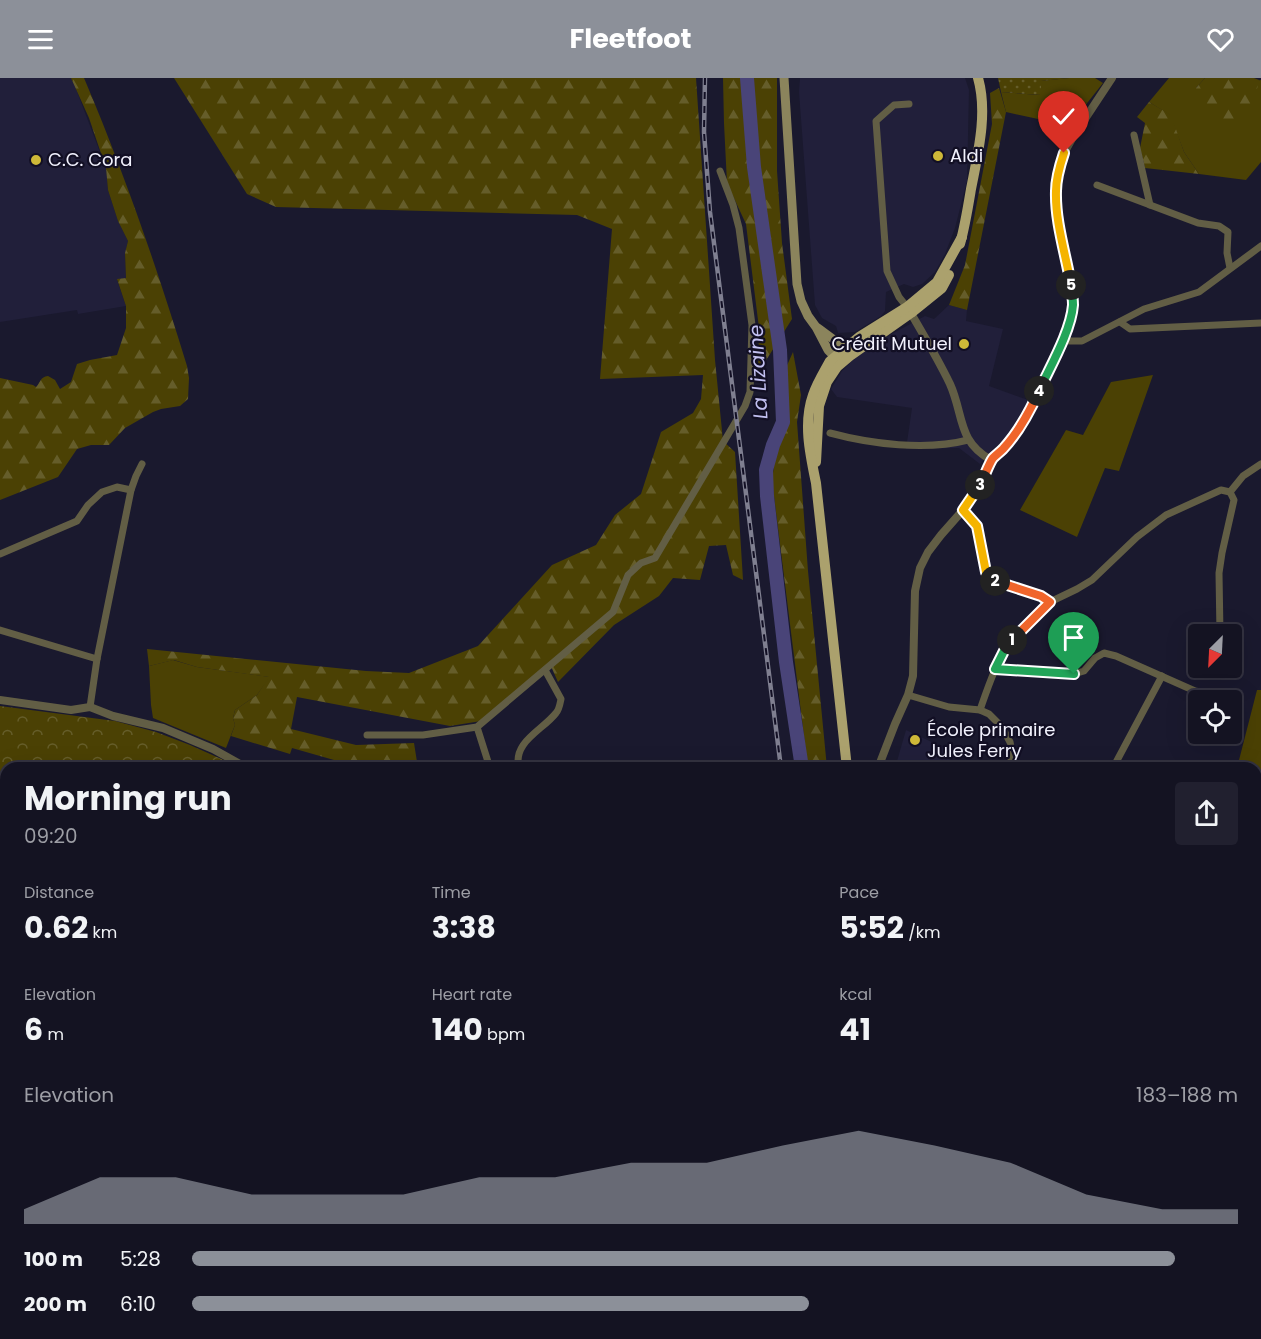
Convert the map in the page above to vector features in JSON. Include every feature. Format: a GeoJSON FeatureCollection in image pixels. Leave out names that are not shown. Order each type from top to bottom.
{"type":"FeatureCollection","features":[{"type":"Feature","properties":{"kind":"main road"},"geometry":{"type":"LineString","coordinates":[[784,78],[797,284],[808,316],[828,350],[838,360]]}},
{"type":"Feature","properties":{"kind":"main road"},"geometry":{"type":"LineString","coordinates":[[846,762],[816,483],[819,406],[838,360],[942,288],[957,257],[976,163],[982,93],[978,78]]}},
{"type":"Feature","properties":{"kind":"main road"},"geometry":{"type":"LineString","coordinates":[[816,327],[847,352]]}},
{"type":"Feature","properties":{"kind":"street"},"geometry":{"type":"LineString","coordinates":[[880,762],[908,695],[913,676],[917,579],[928,552],[979,487],[991,460],[1014,436],[1033,404],[1070,320],[1073,305],[1071,286],[1057,206],[1056,190],[1059,171],[1072,137],[1112,78]]}},
{"type":"Feature","properties":{"kind":"street"},"geometry":{"type":"LineString","coordinates":[[909,104],[894,105],[876,121],[887,270],[899,297],[909,310],[951,387],[968,440],[982,455],[991,460]]}},
{"type":"Feature","properties":{"kind":"street"},"geometry":{"type":"LineString","coordinates":[[1134,135],[1149,205]]}},
{"type":"Feature","properties":{"kind":"street"},"geometry":{"type":"LineString","coordinates":[[367,735],[423,735],[477,727],[613,612],[628,574],[641,563],[655,558],[747,402],[750,385],[752,325],[749,296],[737,217],[720,171]]}},
{"type":"Feature","properties":{"kind":"street"},"geometry":{"type":"LineString","coordinates":[[1097,185],[1198,223],[1219,226],[1227,232],[1230,268]]}},
{"type":"Feature","properties":{"kind":"street"},"geometry":{"type":"LineString","coordinates":[[1063,340],[1082,341],[1144,309],[1199,292],[1261,246]]}},
{"type":"Feature","properties":{"kind":"street"},"geometry":{"type":"LineString","coordinates":[[1120,322],[1130,329],[1261,323]]}},
{"type":"Feature","properties":{"kind":"street"},"geometry":{"type":"LineString","coordinates":[[830,433],[854,440],[891,444],[930,445],[968,440]]}},
{"type":"Feature","properties":{"kind":"street"},"geometry":{"type":"LineString","coordinates":[[1230,492],[1243,476],[1261,464]]}},
{"type":"Feature","properties":{"kind":"street"},"geometry":{"type":"LineString","coordinates":[[90,707],[97,658],[131,490],[142,465]]}},
{"type":"Feature","properties":{"kind":"street"},"geometry":{"type":"LineString","coordinates":[[0,554],[77,521],[88,505],[102,492],[117,487],[131,490]]}},
{"type":"Feature","properties":{"kind":"street"},"geometry":{"type":"LineString","coordinates":[[980,710],[1005,649],[1050,602],[1092,580],[1137,537],[1166,515],[1221,490],[1230,492]]}},
{"type":"Feature","properties":{"kind":"street"},"geometry":{"type":"LineString","coordinates":[[1220,624],[1219,573],[1234,500],[1230,492]]}},
{"type":"Feature","properties":{"kind":"street"},"geometry":{"type":"LineString","coordinates":[[963,510],[977,526],[986,572],[995,581],[1041,596],[1050,602]]}},
{"type":"Feature","properties":{"kind":"street"},"geometry":{"type":"LineString","coordinates":[[0,630],[97,658]]}},
{"type":"Feature","properties":{"kind":"street"},"geometry":{"type":"LineString","coordinates":[[995,669],[1074,674],[1084,670],[1095,658],[1104,653],[1116,656],[1193,690]]}},
{"type":"Feature","properties":{"kind":"street"},"geometry":{"type":"LineString","coordinates":[[518,762],[522,747],[558,712],[561,699],[545,670]]}},
{"type":"Feature","properties":{"kind":"street"},"geometry":{"type":"LineString","coordinates":[[1116,762],[1162,676]]}},
{"type":"Feature","properties":{"kind":"street"},"geometry":{"type":"LineString","coordinates":[[908,695],[949,707],[980,710],[989,714],[1002,727],[1010,742],[1011,762]]}},
{"type":"Feature","properties":{"kind":"street"},"geometry":{"type":"LineString","coordinates":[[0,700],[71,710],[90,707],[113,716],[163,728],[213,749],[236,762]]}},
{"type":"Feature","properties":{"kind":"street"},"geometry":{"type":"LineString","coordinates":[[477,727],[488,762]]}},
{"type":"Feature","properties":{"kind":"shaded area"},"geometry":{"type":"Polygon","coordinates":[[[0,78],[71,78],[73,81],[106,168],[108,190],[118,221],[128,241],[125,253],[126,278],[117,280],[126,306],[78,314],[77,310],[0,322],[0,78]]]}},
{"type":"Feature","properties":{"kind":"shaded area"},"geometry":{"type":"Polygon","coordinates":[[[800,78],[965,78],[969,90],[967,181],[955,228],[945,254],[935,272],[922,284],[913,287],[904,284],[886,292],[885,311],[881,316],[855,332],[838,333],[836,326],[822,318],[815,305],[799,92],[800,78]]]}},
{"type":"Feature","properties":{"kind":"shaded area"},"geometry":{"type":"Polygon","coordinates":[[[949,305],[967,310],[966,321],[1003,329],[989,386],[1028,400],[1008,436],[980,464],[959,448],[906,449],[912,408],[837,397],[831,389],[842,371],[859,354],[925,316],[934,319],[949,305]]]}},
{"type":"Feature","properties":{"kind":"shaded area","name":"École primaire Jules Ferry"},"geometry":{"type":"Polygon","coordinates":[[[906,730],[953,752],[950,762],[897,762],[906,730]]]}},
{"type":"Feature","properties":{"kind":"green space"},"geometry":{"type":"Polygon","coordinates":[[[71,78],[84,78],[126,185],[187,366],[188,399],[180,406],[153,412],[125,428],[109,445],[91,445],[77,449],[58,477],[0,500],[0,378],[36,387],[42,379],[48,376],[55,380],[60,389],[71,382],[77,364],[117,355],[126,328],[126,306],[117,279],[126,278],[125,253],[128,241],[118,221],[108,190],[106,168],[89,118],[71,78]]]}},
{"type":"Feature","properties":{"kind":"green space"},"geometry":{"type":"Polygon","coordinates":[[[174,78],[696,78],[715,360],[723,441],[735,452],[743,580],[733,575],[726,545],[709,546],[700,580],[673,578],[659,596],[614,625],[558,682],[550,664],[481,721],[450,726],[297,697],[291,729],[356,745],[414,743],[417,762],[341,762],[292,748],[290,754],[231,736],[235,725],[233,718],[235,710],[257,695],[269,677],[197,667],[174,660],[149,666],[147,649],[366,671],[409,673],[478,646],[552,565],[596,545],[615,515],[641,494],[661,432],[693,413],[701,399],[703,375],[600,379],[612,229],[577,215],[276,207],[247,194],[174,78]]]}},
{"type":"Feature","properties":{"kind":"green space"},"geometry":{"type":"Polygon","coordinates":[[[723,78],[777,78],[777,171],[782,243],[792,319],[758,373],[759,328],[746,224],[727,183],[723,78]]]}},
{"type":"Feature","properties":{"kind":"green space"},"geometry":{"type":"Polygon","coordinates":[[[998,78],[1069,78],[1041,81],[1041,95],[1001,92],[998,78]]]}},
{"type":"Feature","properties":{"kind":"green space"},"geometry":{"type":"Polygon","coordinates":[[[1095,78],[1103,83],[1088,102],[1038,108],[1038,119],[1006,112],[1001,92],[1040,95],[1040,81],[1095,78]]]}},
{"type":"Feature","properties":{"kind":"green space"},"geometry":{"type":"Polygon","coordinates":[[[1169,78],[1205,78],[1196,88],[1261,80],[1261,162],[1246,180],[1199,174],[1184,152],[1170,115],[1149,102],[1169,78]]]}},
{"type":"Feature","properties":{"kind":"green space"},"geometry":{"type":"Polygon","coordinates":[[[1205,78],[1254,78],[1259,80],[1251,116],[1232,127],[1199,106],[1196,88],[1205,78]]]}},
{"type":"Feature","properties":{"kind":"green space"},"geometry":{"type":"Polygon","coordinates":[[[999,88],[1006,112],[967,310],[949,305],[965,265],[992,124],[990,93],[999,88]]]}},
{"type":"Feature","properties":{"kind":"green space"},"geometry":{"type":"Polygon","coordinates":[[[1088,102],[1070,125],[1038,119],[1038,108],[1088,102]]]}},
{"type":"Feature","properties":{"kind":"green space"},"geometry":{"type":"Polygon","coordinates":[[[1149,102],[1171,115],[1184,152],[1199,174],[1145,168],[1140,148],[1145,123],[1137,117],[1149,102]]]}},
{"type":"Feature","properties":{"kind":"green space"},"geometry":{"type":"Polygon","coordinates":[[[793,352],[801,395],[797,422],[808,571],[826,762],[807,762],[772,480],[775,459],[785,430],[788,412],[785,370],[793,352]]]}},
{"type":"Feature","properties":{"kind":"green space"},"geometry":{"type":"Polygon","coordinates":[[[1153,375],[1119,471],[1105,468],[1077,537],[1020,510],[1066,430],[1083,435],[1111,382],[1153,375]]]}},
{"type":"Feature","properties":{"kind":"green space"},"geometry":{"type":"Polygon","coordinates":[[[173,660],[197,667],[270,677],[257,695],[235,710],[233,718],[235,725],[226,748],[153,718],[149,666],[173,660]]]}},
{"type":"Feature","properties":{"kind":"green space"},"geometry":{"type":"Polygon","coordinates":[[[1257,690],[1261,690],[1261,762],[1239,762],[1257,690]]]}},
{"type":"Feature","properties":{"kind":"green space"},"geometry":{"type":"Polygon","coordinates":[[[0,706],[115,721],[156,732],[228,762],[0,762],[0,706]]]}},
{"type":"Feature","properties":{"kind":"waterway","name":"La Lizaine"},"geometry":{"type":"LineString","coordinates":[[747,78],[754,167],[780,350],[783,422],[766,470],[767,496],[786,662],[801,762]]}},
{"type":"Feature","properties":{"kind":"railway"},"geometry":{"type":"LineString","coordinates":[[705,78],[704,132],[710,212],[780,762]]}},
{"type":"Feature","properties":{"kind":"place","name":"Aldi"},"geometry":{"type":"Point","coordinates":[938,156]}},
{"type":"Feature","properties":{"kind":"place","name":"C.C. Cora"},"geometry":{"type":"Point","coordinates":[36,160]}},
{"type":"Feature","properties":{"kind":"place","name":"Crédit Mutuel"},"geometry":{"type":"Point","coordinates":[964,344]}},
{"type":"Feature","properties":{"kind":"place","name":"École primaire Jules Ferry"},"geometry":{"type":"Point","coordinates":[915,740]}},
{"type":"Feature","properties":{"kind":"route"},"geometry":{"type":"LineString","coordinates":[[1064,153],[1056,190],[1059,226],[1071,286],[1073,305],[1070,320],[1033,404],[1014,436],[991,460],[979,487],[963,510],[977,526],[986,572],[995,581],[1041,596],[1050,602],[1016,635],[1005,649],[995,669],[1074,674]]}}]}
